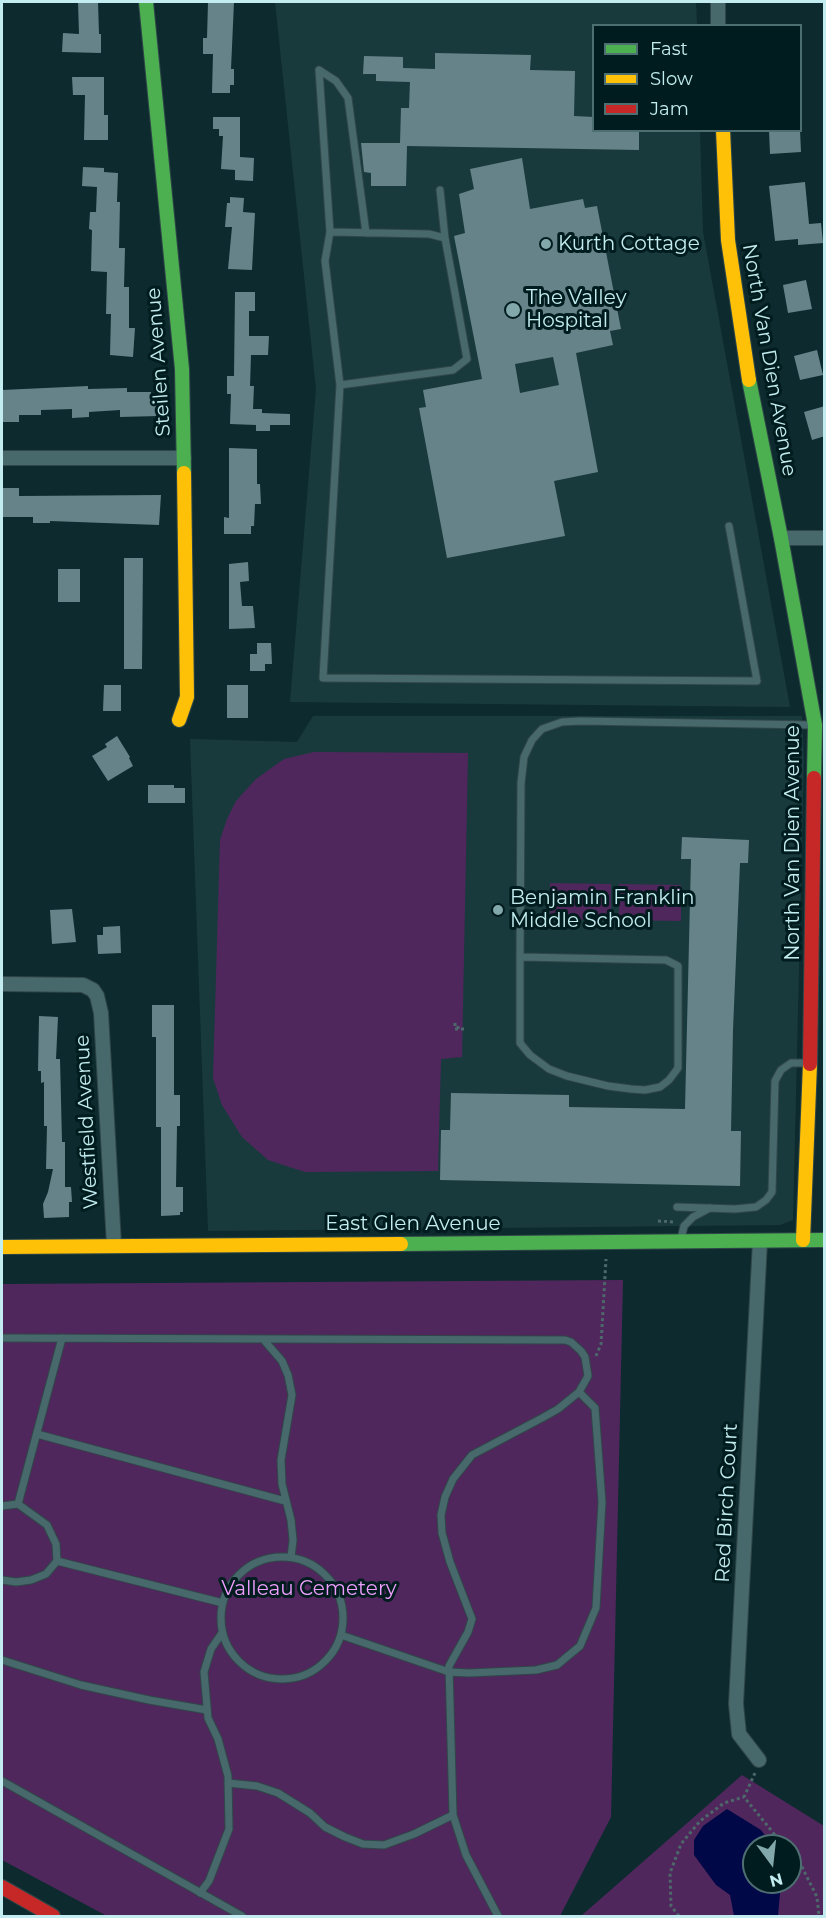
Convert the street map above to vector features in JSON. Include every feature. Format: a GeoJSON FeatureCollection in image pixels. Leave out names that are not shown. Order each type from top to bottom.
{"type":"FeatureCollection","features":[{"type":"Feature","properties":{"kind":"street","name":"Steilen Avenue"},"geometry":{"type":"LineString","coordinates":[[146,2],[182,369],[187,697],[179,720]]}},
{"type":"Feature","properties":{"kind":"street"},"geometry":{"type":"LineString","coordinates":[[718,2],[718,24]]}},
{"type":"Feature","properties":{"kind":"street","name":"North Van Dien Avenue"},"geometry":{"type":"LineString","coordinates":[[723,132],[728,240],[744,355],[782,538],[815,725],[810,1062],[803,1240]]}},
{"type":"Feature","properties":{"kind":"street"},"geometry":{"type":"LineString","coordinates":[[2,458],[184,458]]}},
{"type":"Feature","properties":{"kind":"street"},"geometry":{"type":"LineString","coordinates":[[782,538],[825,538]]}},
{"type":"Feature","properties":{"kind":"street","name":"Westfield Avenue"},"geometry":{"type":"LineString","coordinates":[[2,984],[83,985],[93,990],[97,996],[101,1013],[114,1245]]}},
{"type":"Feature","properties":{"kind":"street","name":"East Glen Avenue"},"geometry":{"type":"LineString","coordinates":[[2,1246],[825,1240]]}},
{"type":"Feature","properties":{"kind":"street","name":"Red Birch Court"},"geometry":{"type":"LineString","coordinates":[[759,1760],[739,1734],[736,1704],[760,1241]]}},
{"type":"Feature","properties":{"kind":"street"},"geometry":{"type":"LineString","coordinates":[[2,1887],[53,1917]]}},
{"type":"Feature","properties":{"kind":"lane"},"geometry":{"type":"LineString","coordinates":[[366,233],[348,98],[336,81],[319,70],[330,232],[325,261],[340,384],[323,678],[757,681],[729,526]]}},
{"type":"Feature","properties":{"kind":"lane"},"geometry":{"type":"LineString","coordinates":[[340,384],[453,370],[467,359],[445,238],[440,190]]}},
{"type":"Feature","properties":{"kind":"lane"},"geometry":{"type":"LineString","coordinates":[[330,232],[429,234],[445,238]]}},
{"type":"Feature","properties":{"kind":"lane"},"geometry":{"type":"LineString","coordinates":[[520,957],[666,960],[678,966],[678,1068],[669,1080],[660,1087],[645,1090],[608,1086],[567,1076],[549,1069],[530,1055],[520,1043],[520,957],[521,783],[524,757],[532,740],[542,729],[562,722],[815,725]]}},
{"type":"Feature","properties":{"kind":"lane"},"geometry":{"type":"LineString","coordinates":[[676,1207],[735,1209],[756,1207],[766,1200],[772,1192],[775,1081],[781,1070],[791,1063],[810,1062]]}},
{"type":"Feature","properties":{"kind":"lane"},"geometry":{"type":"LineString","coordinates":[[680,1242],[684,1226],[693,1217],[712,1207]]}},
{"type":"Feature","properties":{"kind":"lane"},"geometry":{"type":"LineString","coordinates":[[2,1338],[565,1340],[581,1351],[585,1357],[588,1376],[579,1392],[558,1409],[472,1455],[453,1479],[445,1497],[441,1515],[442,1533],[450,1562],[472,1619],[468,1632],[449,1666],[453,1815],[466,1855],[498,1917]]}},
{"type":"Feature","properties":{"kind":"lane"},"geometry":{"type":"LineString","coordinates":[[18,1504],[62,1338]]}},
{"type":"Feature","properties":{"kind":"lane"},"geometry":{"type":"LineString","coordinates":[[263,1339],[282,1361],[288,1375],[292,1395],[281,1460],[282,1485],[291,1520],[293,1540],[291,1557]]}},
{"type":"Feature","properties":{"kind":"lane"},"geometry":{"type":"LineString","coordinates":[[341,1635],[449,1672],[469,1673],[536,1670],[557,1665],[580,1646],[596,1608],[602,1502],[595,1408],[579,1392]]}},
{"type":"Feature","properties":{"kind":"lane"},"geometry":{"type":"LineString","coordinates":[[37,1434],[285,1502]]}},
{"type":"Feature","properties":{"kind":"lane"},"geometry":{"type":"LineString","coordinates":[[2,1506],[18,1504],[47,1525],[56,1544],[57,1561],[46,1574],[31,1580],[16,1582],[2,1580]]}},
{"type":"Feature","properties":{"kind":"lane"},"geometry":{"type":"LineString","coordinates":[[274,1557],[291,1557],[308,1562],[326,1574],[340,1598],[344,1620],[341,1635],[336,1647],[325,1662],[309,1674],[289,1680],[266,1678],[243,1666],[227,1648],[220,1616],[223,1603],[232,1581],[252,1564],[274,1557]]}},
{"type":"Feature","properties":{"kind":"lane"},"geometry":{"type":"LineString","coordinates":[[57,1561],[223,1603]]}},
{"type":"Feature","properties":{"kind":"lane"},"geometry":{"type":"LineString","coordinates":[[200,1893],[209,1881],[229,1829],[228,1783],[218,1739],[208,1718],[204,1672],[211,1649],[222,1633]]}},
{"type":"Feature","properties":{"kind":"lane"},"geometry":{"type":"LineString","coordinates":[[2,1660],[81,1685],[207,1710]]}},
{"type":"Feature","properties":{"kind":"lane"},"geometry":{"type":"LineString","coordinates":[[2,1781],[242,1917]]}},
{"type":"Feature","properties":{"kind":"lane"},"geometry":{"type":"LineString","coordinates":[[228,1783],[257,1786],[278,1793],[310,1813],[325,1827],[363,1844],[384,1845],[414,1834],[453,1815]]}},
{"type":"Feature","properties":{"kind":"path"},"geometry":{"type":"LineString","coordinates":[[457,1023],[455,1029],[466,1029]]}},
{"type":"Feature","properties":{"kind":"path"},"geometry":{"type":"LineString","coordinates":[[658,1221],[679,1222]]}},
{"type":"Feature","properties":{"kind":"path"},"geometry":{"type":"LineString","coordinates":[[587,1366],[595,1361],[601,1344],[608,1242]]}},
{"type":"Feature","properties":{"kind":"path"},"geometry":{"type":"LineString","coordinates":[[744,1797],[759,1760]]}},
{"type":"Feature","properties":{"kind":"path"},"geometry":{"type":"LineString","coordinates":[[744,1797],[774,1834]]}},
{"type":"Feature","properties":{"kind":"path"},"geometry":{"type":"LineString","coordinates":[[680,1917],[671,1906],[670,1873],[681,1844],[700,1821],[724,1803],[744,1797]]}},
{"type":"Feature","properties":{"kind":"path"},"geometry":{"type":"LineString","coordinates":[[802,1867],[817,1897],[819,1917]]}},
{"type":"Feature","properties":{"kind":"shaded area","name":"The Valley Hospital"},"geometry":{"type":"Polygon","coordinates":[[[275,2],[696,2],[697,24],[592,24],[592,132],[700,132],[703,232],[790,707],[290,702],[316,389],[275,2]]]}},
{"type":"Feature","properties":{"kind":"shaded area","name":"Benjamin Franklin Middle School"},"geometry":{"type":"Polygon","coordinates":[[[313,716],[802,716],[804,757],[793,1220],[780,1225],[208,1231],[190,739],[297,742],[313,716]]]}},
{"type":"Feature","properties":{"kind":"shaded area"},"geometry":{"type":"Polygon","coordinates":[[[727,1809],[761,1830],[764,1834],[742,1834],[742,1894],[780,1894],[778,1916],[734,1916],[730,1895],[716,1885],[694,1855],[694,1840],[703,1826],[727,1809]]]}},
{"type":"Feature","properties":{"kind":"green space"},"geometry":{"type":"Polygon","coordinates":[[[314,752],[468,753],[462,1057],[441,1059],[438,1171],[305,1172],[268,1160],[242,1137],[222,1105],[213,1078],[220,840],[236,801],[256,779],[284,759],[314,752]]]}},
{"type":"Feature","properties":{"kind":"green space"},"geometry":{"type":"Polygon","coordinates":[[[550,883],[611,884],[611,920],[550,919],[550,883]]]}},
{"type":"Feature","properties":{"kind":"green space"},"geometry":{"type":"Polygon","coordinates":[[[619,884],[681,885],[681,921],[619,920],[619,884]]]}},
{"type":"Feature","properties":{"kind":"green space","name":"Valleau Cemetery"},"geometry":{"type":"Polygon","coordinates":[[[623,1280],[611,1817],[560,1916],[107,1916],[2,1860],[2,1284],[623,1280]]]}},
{"type":"Feature","properties":{"kind":"green space"},"geometry":{"type":"Polygon","coordinates":[[[742,1775],[824,1826],[824,1916],[581,1916],[742,1775]]]}},
{"type":"Feature","properties":{"kind":"building"},"geometry":{"type":"Polygon","coordinates":[[[78,2],[98,2],[101,53],[62,52],[63,33],[79,34],[78,2]]]}},
{"type":"Feature","properties":{"kind":"building"},"geometry":{"type":"Polygon","coordinates":[[[208,2],[234,2],[231,69],[234,69],[234,85],[230,85],[230,93],[212,93],[213,54],[203,54],[203,38],[207,38],[208,2]]]}},
{"type":"Feature","properties":{"kind":"building"},"geometry":{"type":"Polygon","coordinates":[[[435,53],[531,55],[530,70],[575,71],[574,116],[592,117],[592,132],[639,132],[639,150],[407,146],[406,186],[371,186],[371,173],[364,172],[361,143],[400,143],[401,108],[409,108],[410,82],[376,81],[376,74],[363,74],[364,56],[403,57],[403,68],[435,69],[435,53]]]}},
{"type":"Feature","properties":{"kind":"building"},"geometry":{"type":"Polygon","coordinates":[[[72,77],[104,77],[104,115],[108,115],[108,140],[84,140],[85,95],[73,95],[72,77]]]}},
{"type":"Feature","properties":{"kind":"building"},"geometry":{"type":"Polygon","coordinates":[[[213,117],[240,117],[240,157],[254,158],[253,181],[235,180],[235,170],[221,169],[223,136],[219,136],[219,129],[213,129],[213,117]]]}},
{"type":"Feature","properties":{"kind":"building"},"geometry":{"type":"Polygon","coordinates":[[[769,132],[800,132],[801,152],[770,154],[769,132]]]}},
{"type":"Feature","properties":{"kind":"building"},"geometry":{"type":"Polygon","coordinates":[[[522,158],[530,209],[583,199],[585,208],[597,206],[621,329],[610,331],[613,345],[576,353],[598,472],[554,481],[565,536],[447,558],[419,408],[426,407],[423,390],[482,379],[454,236],[465,233],[459,194],[474,189],[470,169],[522,158]],[[553,357],[515,364],[520,393],[559,385],[553,357]]]}},
{"type":"Feature","properties":{"kind":"building"},"geometry":{"type":"Polygon","coordinates":[[[83,167],[104,168],[104,172],[118,173],[119,248],[125,248],[124,287],[129,287],[129,328],[135,328],[133,357],[110,355],[111,314],[106,314],[107,272],[91,271],[90,212],[96,212],[97,187],[82,186],[83,167]]]}},
{"type":"Feature","properties":{"kind":"building"},"geometry":{"type":"Polygon","coordinates":[[[805,182],[809,224],[821,223],[823,243],[798,245],[798,239],[775,241],[769,186],[805,182]]]}},
{"type":"Feature","properties":{"kind":"building"},"geometry":{"type":"Polygon","coordinates":[[[230,197],[244,198],[243,212],[255,213],[252,270],[228,269],[232,227],[225,227],[227,203],[230,203],[230,197]]]}},
{"type":"Feature","properties":{"kind":"building"},"geometry":{"type":"Polygon","coordinates":[[[806,280],[812,309],[788,313],[783,285],[806,280]]]}},
{"type":"Feature","properties":{"kind":"building"},"geometry":{"type":"Polygon","coordinates":[[[235,292],[255,292],[255,311],[249,311],[249,336],[269,336],[268,355],[251,355],[250,386],[254,386],[253,409],[262,409],[262,413],[290,414],[290,425],[270,425],[270,431],[256,431],[256,425],[230,424],[231,394],[227,394],[227,376],[234,376],[235,292]]]}},
{"type":"Feature","properties":{"kind":"building"},"geometry":{"type":"Polygon","coordinates":[[[817,350],[823,375],[800,380],[794,356],[817,350]]]}},
{"type":"Feature","properties":{"kind":"building"},"geometry":{"type":"Polygon","coordinates":[[[88,386],[88,389],[127,388],[127,392],[159,394],[159,416],[120,417],[120,410],[89,412],[89,417],[72,418],[72,409],[41,410],[41,415],[19,415],[19,422],[2,422],[2,390],[88,386]]]}},
{"type":"Feature","properties":{"kind":"building"},"geometry":{"type":"Polygon","coordinates":[[[825,406],[825,436],[812,440],[804,412],[825,406]]]}},
{"type":"Feature","properties":{"kind":"building"},"geometry":{"type":"Polygon","coordinates":[[[229,448],[257,449],[257,484],[260,484],[261,504],[255,504],[254,526],[251,526],[251,534],[224,534],[224,517],[229,518],[229,448]]]}},
{"type":"Feature","properties":{"kind":"building"},"geometry":{"type":"Polygon","coordinates":[[[2,488],[19,488],[19,496],[161,495],[159,525],[50,521],[50,523],[33,523],[33,517],[2,517],[2,488]]]}},
{"type":"Feature","properties":{"kind":"building"},"geometry":{"type":"Polygon","coordinates":[[[124,558],[143,558],[142,669],[124,669],[124,558]]]}},
{"type":"Feature","properties":{"kind":"building"},"geometry":{"type":"Polygon","coordinates":[[[248,562],[249,581],[240,582],[242,606],[253,606],[255,628],[229,629],[229,564],[248,562]]]}},
{"type":"Feature","properties":{"kind":"building"},"geometry":{"type":"Polygon","coordinates":[[[58,569],[80,569],[80,602],[58,602],[58,569]]]}},
{"type":"Feature","properties":{"kind":"building"},"geometry":{"type":"Polygon","coordinates":[[[257,643],[271,643],[272,664],[265,664],[265,671],[250,671],[250,654],[257,654],[257,643]]]}},
{"type":"Feature","properties":{"kind":"building"},"geometry":{"type":"Polygon","coordinates":[[[104,685],[121,685],[121,711],[103,711],[104,685]]]}},
{"type":"Feature","properties":{"kind":"building"},"geometry":{"type":"Polygon","coordinates":[[[227,685],[248,685],[248,718],[227,718],[227,685]]]}},
{"type":"Feature","properties":{"kind":"building"},"geometry":{"type":"Polygon","coordinates":[[[117,736],[133,766],[108,781],[92,756],[107,747],[105,744],[117,736]]]}},
{"type":"Feature","properties":{"kind":"building"},"geometry":{"type":"Polygon","coordinates":[[[148,785],[174,785],[174,788],[185,788],[185,803],[148,803],[148,785]]]}},
{"type":"Feature","properties":{"kind":"building","name":"Benjamin Franklin Middle School"},"geometry":{"type":"Polygon","coordinates":[[[682,837],[749,840],[748,863],[740,863],[733,1030],[731,1131],[741,1131],[740,1186],[440,1180],[441,1130],[450,1130],[451,1093],[569,1095],[569,1107],[685,1109],[691,859],[681,859],[682,837]]]}},
{"type":"Feature","properties":{"kind":"building"},"geometry":{"type":"Polygon","coordinates":[[[72,909],[76,942],[52,944],[50,910],[72,909]]]}},
{"type":"Feature","properties":{"kind":"building"},"geometry":{"type":"Polygon","coordinates":[[[120,926],[121,953],[98,954],[97,935],[103,935],[103,927],[120,926]]]}},
{"type":"Feature","properties":{"kind":"building"},"geometry":{"type":"Polygon","coordinates":[[[152,1005],[174,1005],[174,1095],[180,1095],[176,1187],[183,1187],[183,1212],[180,1212],[180,1215],[161,1216],[161,1127],[156,1127],[156,1037],[152,1037],[152,1005]]]}},
{"type":"Feature","properties":{"kind":"building"},"geometry":{"type":"Polygon","coordinates":[[[39,1016],[58,1017],[56,1059],[60,1059],[65,1187],[71,1187],[72,1202],[69,1202],[69,1217],[44,1218],[43,1204],[53,1169],[46,1169],[47,1126],[44,1126],[44,1082],[41,1083],[41,1071],[38,1071],[39,1016]]]}},
{"type":"Feature","properties":{"kind":"traffic: fast"},"geometry":{"type":"LineString","coordinates":[[146,2],[182,369],[184,473]]}},
{"type":"Feature","properties":{"kind":"traffic: fast"},"geometry":{"type":"LineString","coordinates":[[749,380],[815,725],[814,778]]}},
{"type":"Feature","properties":{"kind":"traffic: fast"},"geometry":{"type":"LineString","coordinates":[[401,1244],[824,1240]]}},
{"type":"Feature","properties":{"kind":"traffic: slow"},"geometry":{"type":"LineString","coordinates":[[723,132],[728,240],[749,380]]}},
{"type":"Feature","properties":{"kind":"traffic: slow"},"geometry":{"type":"LineString","coordinates":[[179,720],[187,697],[184,473]]}},
{"type":"Feature","properties":{"kind":"traffic: slow"},"geometry":{"type":"LineString","coordinates":[[803,1240],[810,1064]]}},
{"type":"Feature","properties":{"kind":"traffic: slow"},"geometry":{"type":"LineString","coordinates":[[2,1247],[401,1244]]}},
{"type":"Feature","properties":{"kind":"traffic: jam"},"geometry":{"type":"LineString","coordinates":[[810,1064],[814,778]]}},
{"type":"Feature","properties":{"kind":"traffic: jam"},"geometry":{"type":"LineString","coordinates":[[2,1887],[53,1916]]}},
{"type":"Feature","properties":{"kind":"place","name":"Kurth Cottage"},"geometry":{"type":"Point","coordinates":[546,244]}},
{"type":"Feature","properties":{"kind":"place","name":"The Valley Hospital"},"geometry":{"type":"Point","coordinates":[513,310]}},
{"type":"Feature","properties":{"kind":"place","name":"Benjamin Franklin Middle School"},"geometry":{"type":"Point","coordinates":[498,910]}}]}
